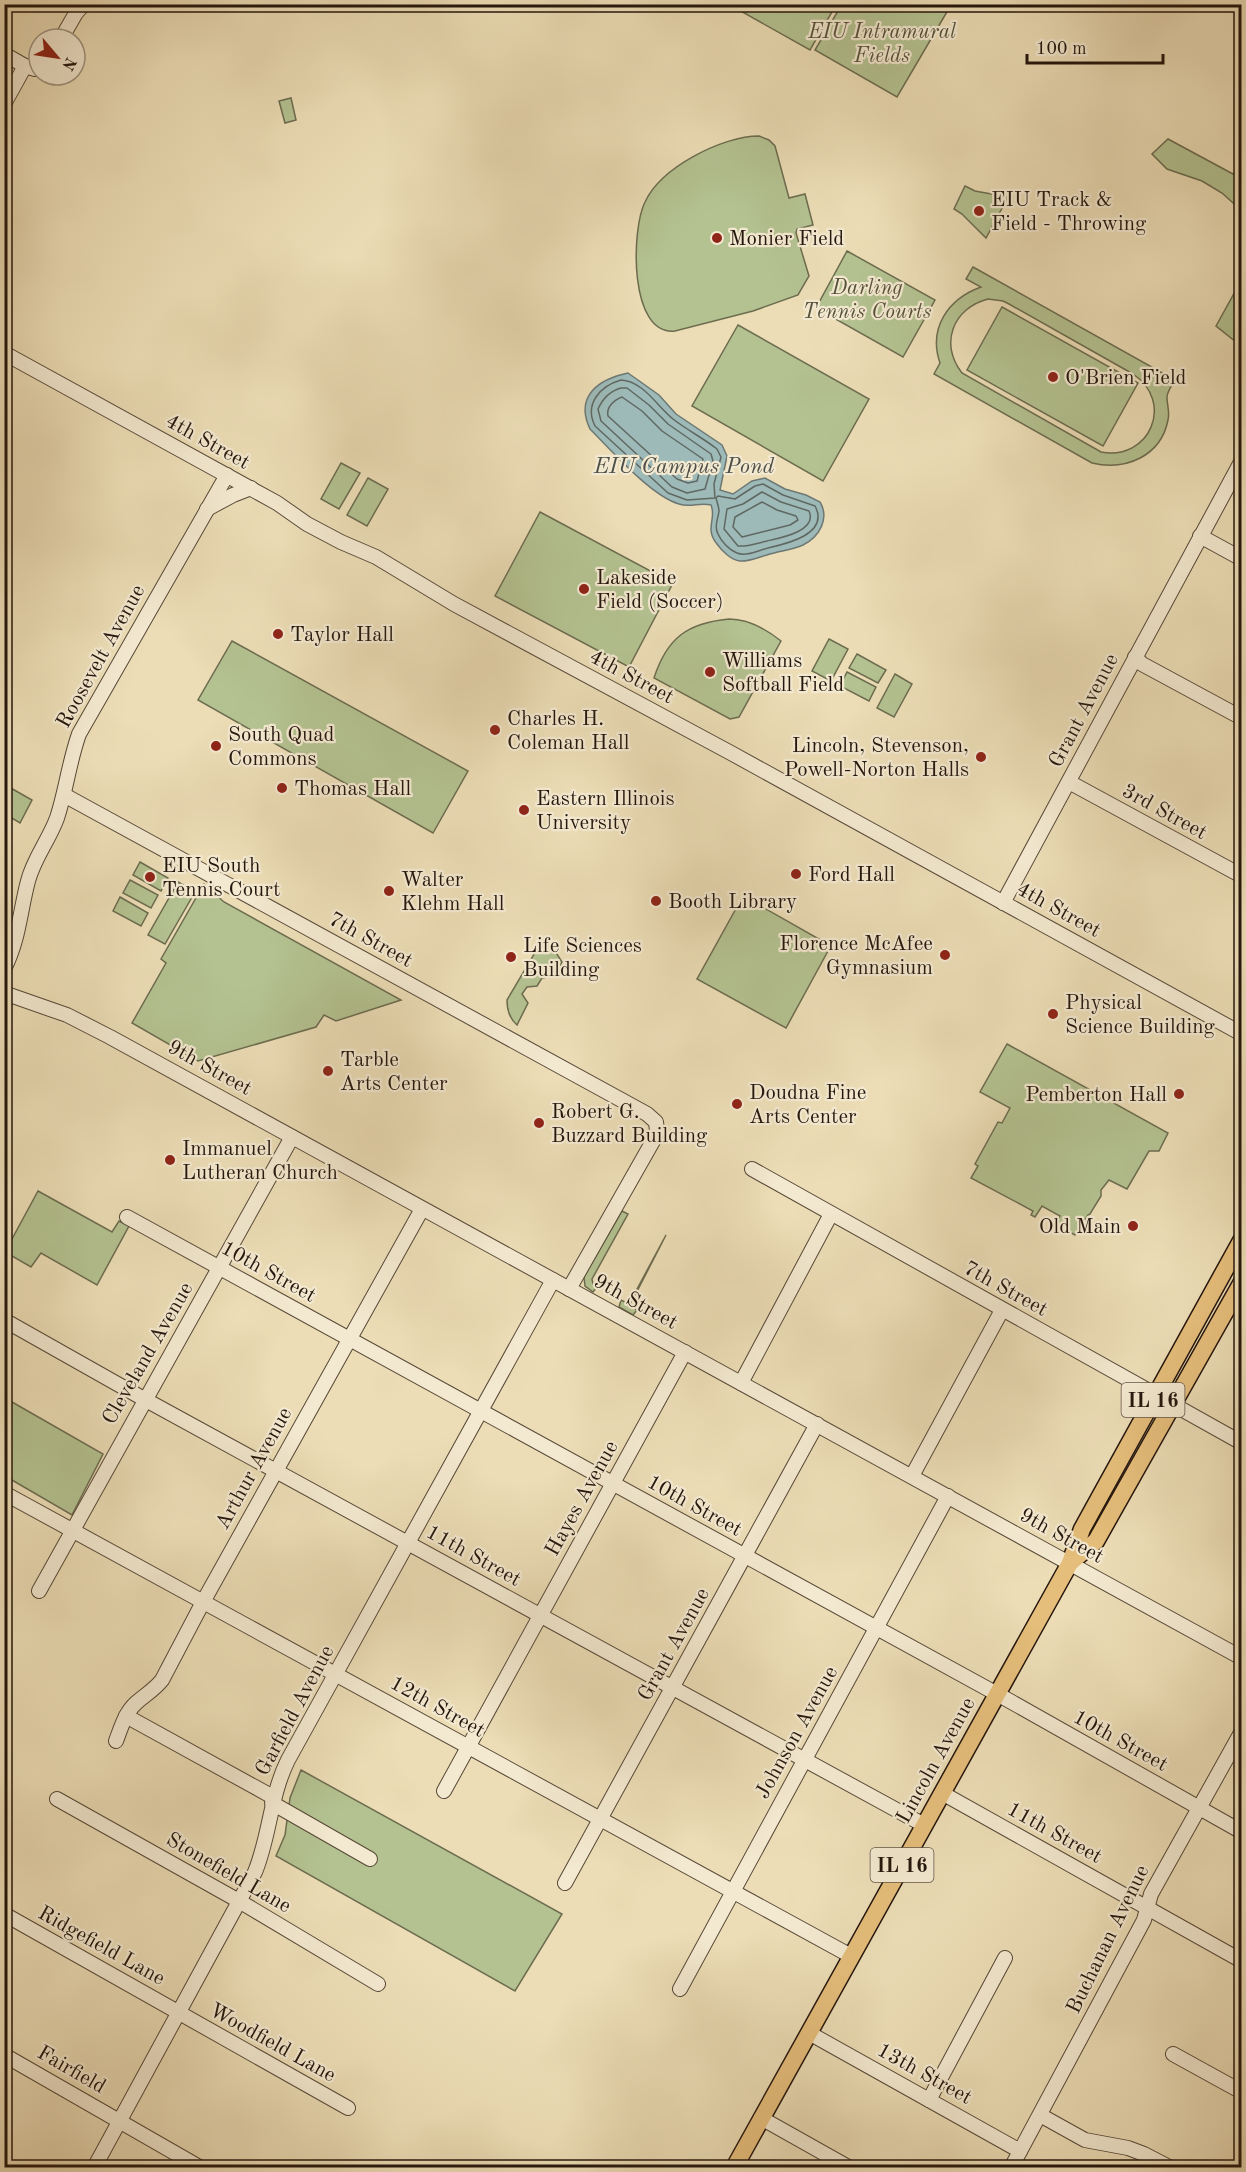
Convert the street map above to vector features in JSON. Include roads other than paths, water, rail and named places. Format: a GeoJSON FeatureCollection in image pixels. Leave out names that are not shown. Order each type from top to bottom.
{"type":"FeatureCollection","features":[{"type":"Feature","properties":{"kind":"main road","name":"Lincoln Avenue"},"geometry":{"type":"LineString","coordinates":[[734,2168],[1070,1563],[1082,1528],[1242,1239]]}},
{"type":"Feature","properties":{"kind":"main road","name":"Lincoln Avenue"},"geometry":{"type":"LineString","coordinates":[[1070,1563],[1096,1541],[1240,1287]]}},
{"type":"Feature","properties":{"kind":"street"},"geometry":{"type":"LineString","coordinates":[[68,27],[84,4]]}},
{"type":"Feature","properties":{"kind":"street"},"geometry":{"type":"LineString","coordinates":[[4,54],[27,64]]}},
{"type":"Feature","properties":{"kind":"street"},"geometry":{"type":"LineString","coordinates":[[4,104],[27,73]]}},
{"type":"Feature","properties":{"kind":"street","name":"4th Street"},"geometry":{"type":"LineString","coordinates":[[4,353],[251,488],[341,542],[386,563],[442,597],[1242,1034]]}},
{"type":"Feature","properties":{"kind":"street","name":"Grant Avenue"},"geometry":{"type":"LineString","coordinates":[[1003,903],[1242,460]]}},
{"type":"Feature","properties":{"kind":"street","name":"Roosevelt Avenue"},"geometry":{"type":"LineString","coordinates":[[4,969],[17,939],[31,871],[56,821],[73,752],[87,718],[227,475]]}},
{"type":"Feature","properties":{"kind":"street"},"geometry":{"type":"LineString","coordinates":[[206,510],[251,488]]}},
{"type":"Feature","properties":{"kind":"street"},"geometry":{"type":"LineString","coordinates":[[1200,536],[1242,559]]}},
{"type":"Feature","properties":{"kind":"street"},"geometry":{"type":"LineString","coordinates":[[1135,657],[1142,664],[1242,718]]}},
{"type":"Feature","properties":{"kind":"street","name":"3rd Street"},"geometry":{"type":"LineString","coordinates":[[1068,782],[1242,876]]}},
{"type":"Feature","properties":{"kind":"street","name":"7th Street"},"geometry":{"type":"LineString","coordinates":[[64,795],[647,1114],[656,1122],[657,1131],[652,1141],[569,1289]]}},
{"type":"Feature","properties":{"kind":"street","name":"9th Street"},"geometry":{"type":"LineString","coordinates":[[4,993],[56,1010],[82,1022],[1242,1658]]}},
{"type":"Feature","properties":{"kind":"street","name":"Cleveland Avenue"},"geometry":{"type":"LineString","coordinates":[[39,1591],[292,1137]]}},
{"type":"Feature","properties":{"kind":"street","name":"7th Street"},"geometry":{"type":"LineString","coordinates":[[752,1169],[1242,1443]]}},
{"type":"Feature","properties":{"kind":"street","name":"Arthur Avenue"},"geometry":{"type":"LineString","coordinates":[[116,1742],[126,1716],[136,1702],[153,1691],[162,1680],[203,1602],[422,1209]]}},
{"type":"Feature","properties":{"kind":"street"},"geometry":{"type":"LineString","coordinates":[[741,1383],[831,1214]]}},
{"type":"Feature","properties":{"kind":"street","name":"10th Street"},"geometry":{"type":"LineString","coordinates":[[127,1217],[997,1694],[1242,1832]]}},
{"type":"Feature","properties":{"kind":"street"},"geometry":{"type":"LineString","coordinates":[[1220,1279],[1240,1287]]}},
{"type":"Feature","properties":{"kind":"street","name":"Garfield Avenue"},"geometry":{"type":"LineString","coordinates":[[93,2168],[239,1902],[262,1855],[273,1800],[288,1760],[553,1280]]}},
{"type":"Feature","properties":{"kind":"street"},"geometry":{"type":"LineString","coordinates":[[912,1476],[1002,1310]]}},
{"type":"Feature","properties":{"kind":"street","name":"11th Street"},"geometry":{"type":"LineString","coordinates":[[4,1320],[144,1399],[924,1825]]}},
{"type":"Feature","properties":{"kind":"street","name":"Hayes Avenue"},"geometry":{"type":"LineString","coordinates":[[444,1791],[685,1352]]}},
{"type":"Feature","properties":{"kind":"street","name":"Grant Avenue"},"geometry":{"type":"LineString","coordinates":[[565,1883],[817,1424]]}},
{"type":"Feature","properties":{"kind":"street","name":"12th Street"},"geometry":{"type":"LineString","coordinates":[[4,1493],[851,1956]]}},
{"type":"Feature","properties":{"kind":"street","name":"Johnson Avenue"},"geometry":{"type":"LineString","coordinates":[[680,1989],[948,1496]]}},
{"type":"Feature","properties":{"kind":"street"},"geometry":{"type":"LineString","coordinates":[[126,1716],[273,1800],[370,1859]]}},
{"type":"Feature","properties":{"kind":"street","name":"Buchanan Avenue"},"geometry":{"type":"LineString","coordinates":[[1011,2168],[1144,1920],[1151,1894],[1242,1731]]}},
{"type":"Feature","properties":{"kind":"street","name":"11th Street"},"geometry":{"type":"LineString","coordinates":[[942,1793],[1242,1961]]}},
{"type":"Feature","properties":{"kind":"street","name":"Stonefield Lane"},"geometry":{"type":"LineString","coordinates":[[57,1799],[378,1984]]}},
{"type":"Feature","properties":{"kind":"street","name":"Ridgefield Lane"},"geometry":{"type":"LineString","coordinates":[[4,1914],[178,2012]]}},
{"type":"Feature","properties":{"kind":"street"},"geometry":{"type":"LineString","coordinates":[[929,2100],[1005,1959]]}},
{"type":"Feature","properties":{"kind":"street","name":"Woodfield Lane"},"geometry":{"type":"LineString","coordinates":[[178,2012],[348,2108]]}},
{"type":"Feature","properties":{"kind":"street","name":"13th Street"},"geometry":{"type":"LineString","coordinates":[[809,2033],[1020,2151]]}},
{"type":"Feature","properties":{"kind":"street"},"geometry":{"type":"LineString","coordinates":[[1173,2054],[1242,2092]]}},
{"type":"Feature","properties":{"kind":"street","name":"Fairfield"},"geometry":{"type":"LineString","coordinates":[[4,2055],[201,2168]]}},
{"type":"Feature","properties":{"kind":"street"},"geometry":{"type":"LineString","coordinates":[[1040,2115],[1085,2140],[1128,2148],[1171,2168]]}},
{"type":"Feature","properties":{"kind":"street"},"geometry":{"type":"LineString","coordinates":[[761,2118],[850,2168]]}},
{"type":"Feature","properties":{"kind":"water","name":"EIU Campus Pond"},"geometry":{"type":"Polygon","coordinates":[[[628,373],[659,395],[676,414],[722,445],[727,456],[720,490],[733,494],[752,481],[765,478],[785,489],[820,502],[823,508],[823,521],[814,537],[809,542],[794,548],[750,560],[737,560],[724,552],[713,538],[711,505],[679,504],[656,492],[644,482],[590,429],[586,417],[585,407],[592,390],[599,384],[628,373]]]}},
{"type":"Feature","properties":{"kind":"place","name":"EIU Track & Field - Throwing"},"geometry":{"type":"Point","coordinates":[979,211]}},
{"type":"Feature","properties":{"kind":"place","name":"Monier Field"},"geometry":{"type":"Point","coordinates":[717,238]}},
{"type":"Feature","properties":{"kind":"place","name":"O'Brien Field"},"geometry":{"type":"Point","coordinates":[1053,377]}},
{"type":"Feature","properties":{"kind":"place","name":"Lakeside Field (Soccer)"},"geometry":{"type":"Point","coordinates":[584,589]}},
{"type":"Feature","properties":{"kind":"place","name":"Taylor Hall"},"geometry":{"type":"Point","coordinates":[278,634]}},
{"type":"Feature","properties":{"kind":"place","name":"Williams Softball Field"},"geometry":{"type":"Point","coordinates":[710,672]}},
{"type":"Feature","properties":{"kind":"place","name":"Charles H. Coleman Hall"},"geometry":{"type":"Point","coordinates":[495,730]}},
{"type":"Feature","properties":{"kind":"place","name":"South Quad Commons"},"geometry":{"type":"Point","coordinates":[216,746]}},
{"type":"Feature","properties":{"kind":"place","name":"Lincoln, Stevenson, Powell-Norton Halls"},"geometry":{"type":"Point","coordinates":[981,757]}},
{"type":"Feature","properties":{"kind":"place","name":"Thomas Hall"},"geometry":{"type":"Point","coordinates":[282,788]}},
{"type":"Feature","properties":{"kind":"place","name":"Eastern Illinois University"},"geometry":{"type":"Point","coordinates":[524,810]}},
{"type":"Feature","properties":{"kind":"place","name":"Ford Hall"},"geometry":{"type":"Point","coordinates":[796,874]}},
{"type":"Feature","properties":{"kind":"place","name":"EIU South Tennis Court"},"geometry":{"type":"Point","coordinates":[150,877]}},
{"type":"Feature","properties":{"kind":"place","name":"Walter Klehm Hall"},"geometry":{"type":"Point","coordinates":[389,891]}},
{"type":"Feature","properties":{"kind":"place","name":"Booth Library"},"geometry":{"type":"Point","coordinates":[656,901]}},
{"type":"Feature","properties":{"kind":"place","name":"Florence McAfee Gymnasium"},"geometry":{"type":"Point","coordinates":[945,955]}},
{"type":"Feature","properties":{"kind":"place","name":"Life Sciences Building"},"geometry":{"type":"Point","coordinates":[511,957]}},
{"type":"Feature","properties":{"kind":"place","name":"Physical Science Building"},"geometry":{"type":"Point","coordinates":[1053,1014]}},
{"type":"Feature","properties":{"kind":"place","name":"Tarble Arts Center"},"geometry":{"type":"Point","coordinates":[328,1071]}},
{"type":"Feature","properties":{"kind":"place","name":"Pemberton Hall"},"geometry":{"type":"Point","coordinates":[1179,1094]}},
{"type":"Feature","properties":{"kind":"place","name":"Doudna Fine Arts Center"},"geometry":{"type":"Point","coordinates":[737,1104]}},
{"type":"Feature","properties":{"kind":"place","name":"Robert G. Buzzard Building"},"geometry":{"type":"Point","coordinates":[539,1123]}},
{"type":"Feature","properties":{"kind":"place","name":"Immanuel Lutheran Church"},"geometry":{"type":"Point","coordinates":[170,1160]}},
{"type":"Feature","properties":{"kind":"place","name":"Old Main"},"geometry":{"type":"Point","coordinates":[1133,1226]}},
{"type":"Feature","properties":{"kind":"park label","name":"EIU Intramural Fields"},"geometry":{"type":"Point","coordinates":[882,43]}},
{"type":"Feature","properties":{"kind":"park label","name":"Darling Tennis Courts"},"geometry":{"type":"Point","coordinates":[867,299]}}]}
